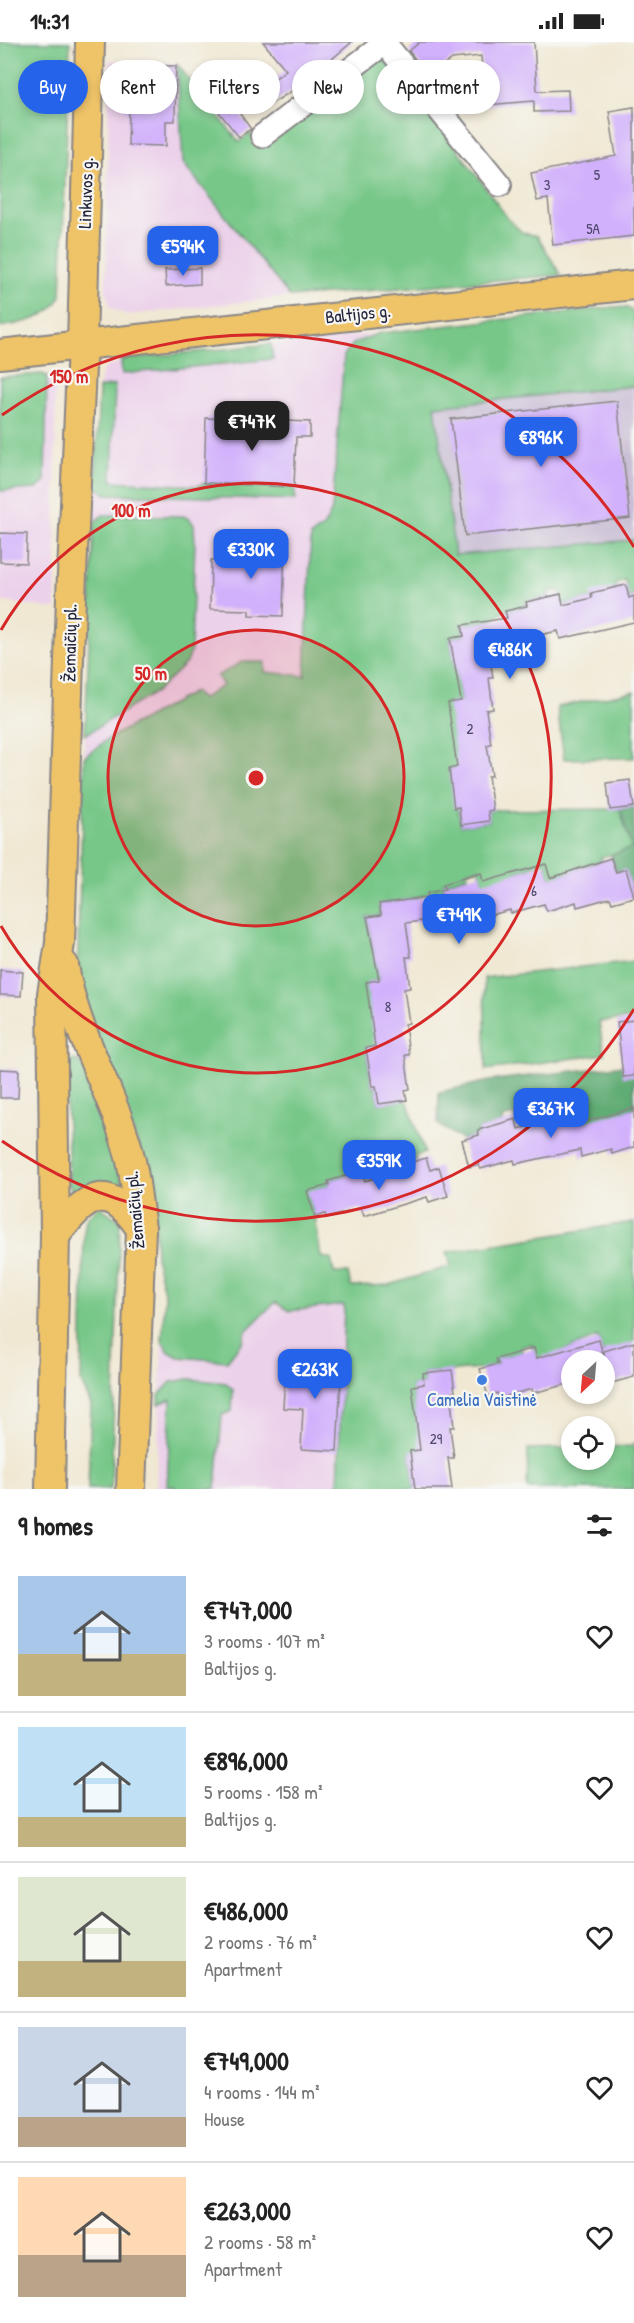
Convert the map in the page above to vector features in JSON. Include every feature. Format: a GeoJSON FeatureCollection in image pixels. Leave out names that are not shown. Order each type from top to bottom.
{"type":"FeatureCollection","features":[{"type":"Feature","properties":{"kind":"main road","name":"Linkuvos g."},"geometry":{"type":"LineString","coordinates":[[82,344],[90,42]]}},
{"type":"Feature","properties":{"kind":"main road","name":"Baltijos g."},"geometry":{"type":"LineString","coordinates":[[0,354],[634,285]]}},
{"type":"Feature","properties":{"kind":"main road","name":"Žemaičių pl."},"geometry":{"type":"LineString","coordinates":[[50,1489],[55,1236],[52,994],[60,943],[82,344]]}},
{"type":"Feature","properties":{"kind":"main road","name":"Žemaičių pl."},"geometry":{"type":"LineString","coordinates":[[60,943],[67,988],[131,1160],[141,1229],[131,1489]]}},
{"type":"Feature","properties":{"kind":"main road"},"geometry":{"type":"LineString","coordinates":[[55,1236],[79,1206],[91,1199],[101,1197],[118,1203],[129,1211],[141,1229]]}},
{"type":"Feature","properties":{"kind":"street"},"geometry":{"type":"LineString","coordinates":[[262,136],[385,43],[500,185]]}},
{"type":"Feature","properties":{"kind":"shaded area"},"geometry":{"type":"Polygon","coordinates":[[[177,64],[183,163],[290,297],[126,315],[110,307],[106,291],[108,114],[177,114],[177,64]]]}},
{"type":"Feature","properties":{"kind":"shaded area"},"geometry":{"type":"Polygon","coordinates":[[[380,333],[366,337],[344,355],[332,510],[324,526],[311,536],[305,676],[264,672],[265,662],[218,676],[223,685],[201,699],[193,692],[111,737],[84,757],[99,388],[103,369],[126,359],[380,333]]]}},
{"type":"Feature","properties":{"kind":"shaded area"},"geometry":{"type":"Polygon","coordinates":[[[42,374],[54,381],[55,390],[56,609],[0,601],[0,377],[42,374]]]}},
{"type":"Feature","properties":{"kind":"shaded area"},"geometry":{"type":"Polygon","coordinates":[[[634,386],[634,540],[454,555],[435,406],[634,386]]]}},
{"type":"Feature","properties":{"kind":"shaded area"},"geometry":{"type":"Polygon","coordinates":[[[275,1302],[289,1311],[345,1305],[338,1489],[156,1489],[162,1341],[168,1351],[235,1353],[246,1331],[275,1302]]]}},
{"type":"Feature","properties":{"kind":"green space"},"geometry":{"type":"Polygon","coordinates":[[[0,42],[70,42],[69,60],[18,60],[18,114],[67,114],[61,296],[56,304],[43,315],[0,327],[0,42]]]}},
{"type":"Feature","properties":{"kind":"green space"},"geometry":{"type":"Polygon","coordinates":[[[376,59],[384,60],[376,60],[376,114],[432,114],[509,220],[523,233],[537,236],[561,275],[290,297],[183,163],[177,64],[189,79],[189,114],[217,114],[239,142],[250,133],[261,147],[304,114],[364,114],[364,68],[376,59]]]}},
{"type":"Feature","properties":{"kind":"green space"},"geometry":{"type":"Polygon","coordinates":[[[614,307],[628,308],[634,313],[634,386],[435,406],[455,555],[634,540],[634,596],[629,598],[625,580],[615,583],[616,588],[592,598],[563,605],[560,590],[548,592],[549,596],[526,601],[527,606],[505,611],[490,621],[462,625],[464,636],[450,638],[461,701],[461,767],[449,769],[461,825],[489,821],[488,811],[493,810],[620,809],[632,849],[601,857],[602,861],[550,878],[545,861],[484,886],[479,868],[467,871],[468,876],[443,883],[445,889],[408,900],[380,904],[381,915],[367,917],[379,980],[366,983],[378,1046],[366,1048],[372,1086],[376,1086],[379,1104],[407,1100],[425,1153],[415,1156],[416,1161],[393,1168],[394,1172],[365,1181],[360,1167],[349,1170],[350,1174],[328,1181],[329,1185],[308,1192],[315,1217],[321,1257],[331,1259],[334,1273],[348,1273],[351,1287],[389,1285],[451,1266],[447,1252],[634,1222],[634,1342],[632,1346],[615,1351],[602,1350],[598,1337],[538,1361],[532,1344],[521,1347],[522,1352],[497,1359],[498,1364],[483,1369],[423,1373],[424,1384],[412,1386],[422,1450],[410,1452],[415,1489],[338,1489],[344,1305],[289,1311],[275,1302],[246,1331],[243,1341],[227,1361],[178,1357],[168,1351],[162,1341],[165,1296],[156,1260],[155,1218],[146,1164],[81,1000],[77,974],[84,757],[111,737],[194,692],[202,699],[223,685],[217,676],[242,662],[265,662],[265,672],[305,676],[311,536],[324,526],[332,510],[344,355],[354,343],[380,333],[614,307]]]}},
{"type":"Feature","properties":{"kind":"green space"},"geometry":{"type":"Polygon","coordinates":[[[271,344],[273,359],[122,374],[121,361],[126,359],[271,344]]]}},
{"type":"Feature","properties":{"kind":"green space"},"geometry":{"type":"Polygon","coordinates":[[[42,374],[47,376],[45,481],[37,489],[0,491],[0,377],[42,374]]]}},
{"type":"Feature","properties":{"kind":"green space"},"geometry":{"type":"Polygon","coordinates":[[[115,385],[112,481],[198,486],[204,483],[294,487],[296,500],[106,494],[95,486],[99,388],[115,385]]]}},
{"type":"Feature","properties":{"kind":"green space"},"geometry":{"type":"Polygon","coordinates":[[[103,515],[183,516],[190,519],[194,525],[191,650],[188,661],[156,692],[85,735],[94,522],[103,515]]]}},
{"type":"Feature","properties":{"kind":"green space"},"geometry":{"type":"Polygon","coordinates":[[[634,691],[634,758],[564,759],[557,707],[634,691]]]}},
{"type":"Feature","properties":{"kind":"green space"},"geometry":{"type":"Polygon","coordinates":[[[634,807],[634,897],[626,870],[616,872],[611,855],[632,848],[620,809],[634,807]]]}},
{"type":"Feature","properties":{"kind":"green space"},"geometry":{"type":"Polygon","coordinates":[[[634,961],[634,1018],[599,1022],[604,1054],[486,1070],[484,978],[634,961]]]}},
{"type":"Feature","properties":{"kind":"green space"},"geometry":{"type":"Polygon","coordinates":[[[75,1060],[82,1064],[114,1151],[123,1184],[122,1189],[73,1193],[69,1185],[65,1065],[75,1060]]]}},
{"type":"Feature","properties":{"kind":"green space"},"geometry":{"type":"Polygon","coordinates":[[[634,1064],[634,1108],[585,1125],[580,1108],[519,1132],[514,1115],[502,1118],[503,1123],[478,1130],[479,1135],[462,1140],[438,1124],[439,1092],[494,1080],[634,1064]]]}},
{"type":"Feature","properties":{"kind":"green space"},"geometry":{"type":"Polygon","coordinates":[[[99,1206],[120,1221],[111,1489],[88,1489],[91,1404],[81,1382],[84,1232],[86,1219],[99,1206]]]}},
{"type":"Feature","properties":{"kind":"green space"},"geometry":{"type":"Polygon","coordinates":[[[189,1379],[226,1383],[233,1390],[232,1411],[222,1415],[216,1489],[174,1489],[174,1486],[167,1486],[171,1399],[159,1404],[159,1395],[171,1382],[189,1379]]]}},
{"type":"Feature","properties":{"kind":"green space"},"geometry":{"type":"Polygon","coordinates":[[[634,1443],[634,1489],[527,1489],[528,1449],[561,1448],[561,1470],[615,1470],[615,1447],[632,1446],[634,1443]]]}},
{"type":"Feature","properties":{"kind":"building"},"geometry":{"type":"Polygon","coordinates":[[[263,42],[352,42],[331,60],[292,60],[292,91],[280,98],[280,75],[286,70],[263,42]]]}},
{"type":"Feature","properties":{"kind":"building"},"geometry":{"type":"Polygon","coordinates":[[[420,42],[534,42],[537,91],[568,90],[569,111],[534,112],[534,101],[500,104],[500,60],[481,60],[481,56],[451,60],[416,60],[409,51],[420,42]]]}},
{"type":"Feature","properties":{"kind":"building"},"geometry":{"type":"Polygon","coordinates":[[[634,107],[634,236],[553,245],[548,199],[537,201],[531,173],[616,156],[609,111],[634,107]]]}},
{"type":"Feature","properties":{"kind":"building"},"geometry":{"type":"Polygon","coordinates":[[[129,114],[175,114],[175,121],[166,121],[166,146],[128,145],[129,114]]]}},
{"type":"Feature","properties":{"kind":"building"},"geometry":{"type":"Polygon","coordinates":[[[220,114],[240,114],[251,129],[239,137],[220,114]]]}},
{"type":"Feature","properties":{"kind":"building"},"geometry":{"type":"Polygon","coordinates":[[[200,268],[200,284],[166,286],[165,270],[200,268]]]}},
{"type":"Feature","properties":{"kind":"building"},"geometry":{"type":"Polygon","coordinates":[[[617,401],[630,518],[465,536],[451,419],[617,401]]]}},
{"type":"Feature","properties":{"kind":"building"},"geometry":{"type":"Polygon","coordinates":[[[206,418],[310,422],[310,437],[296,437],[294,487],[204,483],[206,418]]]}},
{"type":"Feature","properties":{"kind":"building"},"geometry":{"type":"Polygon","coordinates":[[[0,533],[27,534],[26,563],[0,562],[0,533]]]}},
{"type":"Feature","properties":{"kind":"building"},"geometry":{"type":"Polygon","coordinates":[[[251,538],[285,539],[283,616],[249,615],[249,610],[210,609],[211,560],[250,561],[251,538]]]}},
{"type":"Feature","properties":{"kind":"building"},"geometry":{"type":"Polygon","coordinates":[[[626,585],[629,598],[634,596],[634,622],[560,639],[558,631],[522,639],[521,634],[488,644],[493,678],[489,678],[493,709],[486,710],[491,744],[487,745],[492,776],[488,776],[493,810],[488,811],[489,821],[461,825],[459,807],[454,808],[449,769],[457,767],[448,703],[461,701],[450,638],[464,636],[462,625],[507,618],[505,611],[527,606],[526,602],[561,594],[563,605],[592,598],[591,593],[626,585]]]}},
{"type":"Feature","properties":{"kind":"building"},"geometry":{"type":"Polygon","coordinates":[[[630,780],[634,807],[610,810],[607,783],[630,780]]]}},
{"type":"Feature","properties":{"kind":"building"},"geometry":{"type":"Polygon","coordinates":[[[611,858],[616,872],[626,869],[634,897],[612,903],[610,898],[577,907],[576,902],[547,911],[544,904],[480,918],[479,913],[445,923],[444,918],[406,923],[411,957],[406,957],[410,988],[404,989],[409,1023],[405,1024],[409,1055],[405,1055],[410,1089],[405,1090],[407,1100],[379,1104],[376,1086],[372,1086],[366,1048],[375,1046],[366,982],[379,980],[367,917],[381,915],[379,904],[428,897],[427,893],[445,889],[443,884],[481,873],[483,882],[546,864],[550,878],[611,858]]]}},
{"type":"Feature","properties":{"kind":"building"},"geometry":{"type":"Polygon","coordinates":[[[0,970],[23,972],[21,996],[0,995],[0,970]]]}},
{"type":"Feature","properties":{"kind":"building"},"geometry":{"type":"Polygon","coordinates":[[[634,1020],[634,1076],[623,1077],[617,1022],[634,1020]]]}},
{"type":"Feature","properties":{"kind":"building"},"geometry":{"type":"Polygon","coordinates":[[[0,1069],[19,1070],[18,1098],[0,1098],[0,1069]]]}},
{"type":"Feature","properties":{"kind":"building"},"geometry":{"type":"Polygon","coordinates":[[[634,1108],[634,1147],[612,1154],[611,1149],[581,1157],[580,1150],[515,1164],[514,1160],[480,1169],[479,1164],[469,1167],[462,1140],[479,1135],[478,1130],[516,1119],[518,1129],[581,1110],[584,1122],[634,1108]]]}},
{"type":"Feature","properties":{"kind":"building"},"geometry":{"type":"Polygon","coordinates":[[[426,1158],[430,1170],[439,1167],[448,1196],[429,1202],[427,1197],[364,1216],[361,1208],[327,1218],[325,1214],[315,1217],[307,1191],[329,1185],[328,1181],[362,1171],[365,1181],[394,1172],[392,1168],[426,1158]]]}},
{"type":"Feature","properties":{"kind":"building"},"geometry":{"type":"Polygon","coordinates":[[[599,1340],[602,1350],[565,1350],[599,1340]]]}},
{"type":"Feature","properties":{"kind":"building"},"geometry":{"type":"Polygon","coordinates":[[[634,1342],[634,1377],[615,1382],[615,1350],[607,1350],[634,1342]]]}},
{"type":"Feature","properties":{"kind":"building"},"geometry":{"type":"Polygon","coordinates":[[[534,1348],[537,1358],[561,1351],[561,1386],[533,1393],[532,1389],[499,1398],[497,1393],[488,1396],[480,1369],[498,1364],[496,1359],[534,1348]]]}},
{"type":"Feature","properties":{"kind":"building"},"geometry":{"type":"Polygon","coordinates":[[[299,1357],[342,1359],[337,1451],[301,1449],[303,1409],[283,1408],[285,1372],[290,1363],[299,1357]]]}},
{"type":"Feature","properties":{"kind":"building"},"geometry":{"type":"Polygon","coordinates":[[[452,1370],[455,1392],[450,1393],[454,1427],[450,1427],[454,1458],[448,1458],[452,1489],[415,1489],[410,1451],[420,1450],[412,1386],[424,1384],[423,1373],[452,1370]]]}},
{"type":"Feature","properties":{"kind":"place","name":"Camelia Vaistinė"},"geometry":{"type":"Point","coordinates":[482,1380]}}]}
